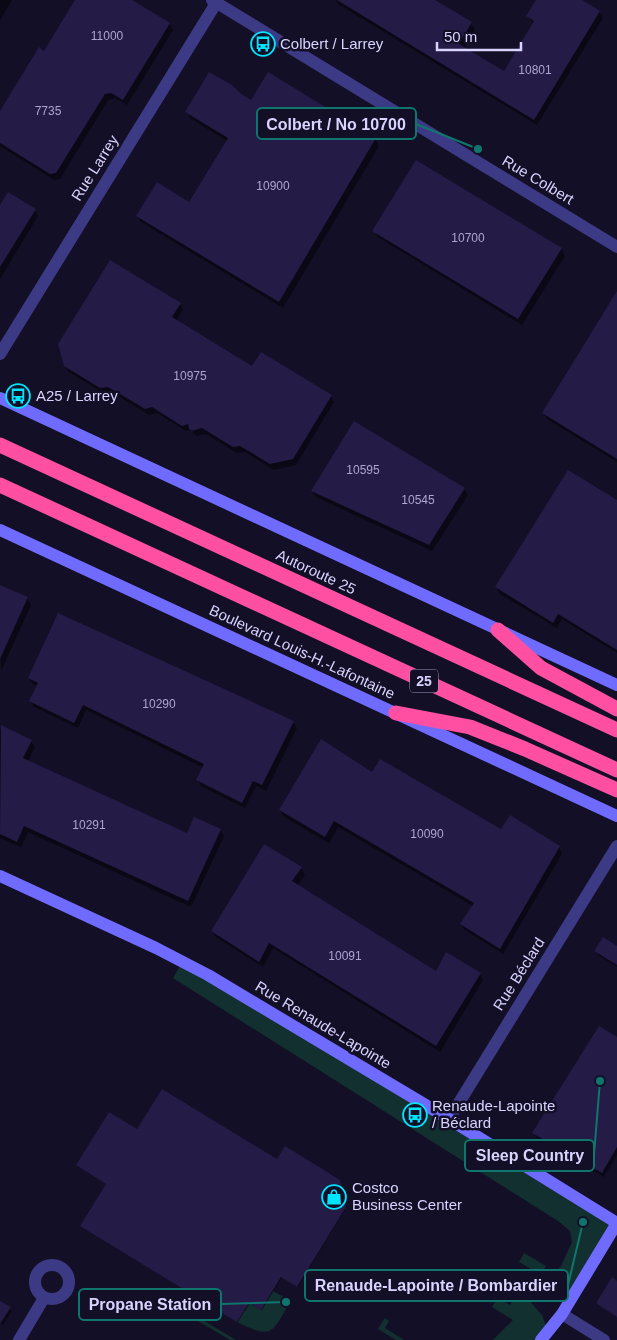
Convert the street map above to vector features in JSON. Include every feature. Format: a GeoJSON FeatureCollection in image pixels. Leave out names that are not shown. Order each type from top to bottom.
{"type":"FeatureCollection","features":[{"type":"Feature","properties":{"kind":"highway","name":"Autoroute 25"},"geometry":{"type":"LineString","coordinates":[[0,445],[617,730]]}},
{"type":"Feature","properties":{"kind":"highway","name":"25"},"geometry":{"type":"LineString","coordinates":[[0,485],[617,770]]}},
{"type":"Feature","properties":{"kind":"highway"},"geometry":{"type":"LineString","coordinates":[[498,630],[541,668],[617,709]]}},
{"type":"Feature","properties":{"kind":"highway"},"geometry":{"type":"LineString","coordinates":[[396,714],[470,728],[525,748],[617,790]]}},
{"type":"Feature","properties":{"kind":"main road"},"geometry":{"type":"LineString","coordinates":[[0,398],[617,685]]}},
{"type":"Feature","properties":{"kind":"main road","name":"Boulevard Louis-H.-Lafontaine"},"geometry":{"type":"LineString","coordinates":[[0,530],[617,816]]}},
{"type":"Feature","properties":{"kind":"main road","name":"Rue Renaude-Lapointe"},"geometry":{"type":"LineString","coordinates":[[0,876],[156,948],[208,975],[617,1223]]}},
{"type":"Feature","properties":{"kind":"main road"},"geometry":{"type":"LineString","coordinates":[[541,1340],[562,1314],[617,1223]]}},
{"type":"Feature","properties":{"kind":"street","name":"Rue Colbert"},"geometry":{"type":"LineString","coordinates":[[216,1],[617,247]]}},
{"type":"Feature","properties":{"kind":"street","name":"Rue Larrey"},"geometry":{"type":"LineString","coordinates":[[0,354],[216,1]]}},
{"type":"Feature","properties":{"kind":"street","name":"Rue Béclard"},"geometry":{"type":"LineString","coordinates":[[449,1120],[617,846]]}},
{"type":"Feature","properties":{"kind":"street"},"geometry":{"type":"LineString","coordinates":[[19,1340],[44,1298]]}},
{"type":"Feature","properties":{"kind":"street"},"geometry":{"type":"LineString","coordinates":[[562,1314],[604,1340]]}},
{"type":"Feature","properties":{"kind":"green space"},"geometry":{"type":"Polygon","coordinates":[[[182,962],[617,1223],[571,1298],[548,1293],[533,1287],[527,1298],[542,1315],[548,1331],[540,1340],[493,1340],[513,1320],[492,1307],[498,1298],[510,1305],[531,1269],[519,1262],[524,1253],[546,1266],[537,1281],[550,1280],[561,1266],[572,1242],[570,1231],[558,1221],[173,978],[182,962]]]}},
{"type":"Feature","properties":{"kind":"green space"},"geometry":{"type":"Polygon","coordinates":[[[273,1291],[291,1301],[275,1326],[265,1332],[249,1328],[237,1322],[249,1303],[261,1310],[273,1291]]]}},
{"type":"Feature","properties":{"kind":"green space"},"geometry":{"type":"Polygon","coordinates":[[[183,1308],[236,1340],[230,1340],[181,1311],[183,1308]]]}},
{"type":"Feature","properties":{"kind":"green space"},"geometry":{"type":"Polygon","coordinates":[[[385,1318],[389,1321],[385,1328],[404,1340],[396,1340],[378,1329],[385,1318]]]}},
{"type":"Feature","properties":{"kind":"building"},"geometry":{"type":"Polygon","coordinates":[[[75,0],[132,0],[170,23],[123,100],[111,93],[105,94],[56,173],[50,174],[0,143],[0,111],[39,47],[44,51],[75,0]]]}},
{"type":"Feature","properties":{"kind":"building"},"geometry":{"type":"Polygon","coordinates":[[[337,0],[435,0],[472,22],[459,44],[504,71],[534,21],[526,16],[536,0],[582,0],[600,11],[534,120],[337,0]]]}},
{"type":"Feature","properties":{"kind":"building"},"geometry":{"type":"Polygon","coordinates":[[[209,72],[232,85],[251,100],[268,72],[376,138],[279,302],[136,216],[157,182],[189,202],[228,138],[185,112],[209,72]]]}},
{"type":"Feature","properties":{"kind":"building"},"geometry":{"type":"Polygon","coordinates":[[[416,160],[562,248],[518,319],[372,231],[416,160]]]}},
{"type":"Feature","properties":{"kind":"building"},"geometry":{"type":"Polygon","coordinates":[[[8,192],[36,209],[0,267],[0,205],[8,192]]]}},
{"type":"Feature","properties":{"kind":"building"},"geometry":{"type":"Polygon","coordinates":[[[110,260],[181,303],[172,317],[252,366],[261,352],[332,395],[293,459],[270,464],[240,446],[233,447],[202,428],[192,431],[189,429],[188,424],[182,426],[152,407],[145,409],[108,387],[100,388],[64,366],[58,344],[110,260]]]}},
{"type":"Feature","properties":{"kind":"building"},"geometry":{"type":"Polygon","coordinates":[[[617,291],[617,459],[542,413],[617,291]]]}},
{"type":"Feature","properties":{"kind":"building"},"geometry":{"type":"Polygon","coordinates":[[[354,421],[465,488],[429,545],[311,491],[354,421]]]}},
{"type":"Feature","properties":{"kind":"building"},"geometry":{"type":"Polygon","coordinates":[[[568,470],[617,500],[617,650],[558,614],[553,623],[495,587],[568,470]]]}},
{"type":"Feature","properties":{"kind":"building"},"geometry":{"type":"Polygon","coordinates":[[[0,585],[28,597],[0,659],[0,585]]]}},
{"type":"Feature","properties":{"kind":"building"},"geometry":{"type":"Polygon","coordinates":[[[58,613],[294,721],[262,785],[253,781],[242,803],[196,780],[204,764],[83,705],[74,723],[29,701],[38,683],[28,678],[58,613]]]}},
{"type":"Feature","properties":{"kind":"building"},"geometry":{"type":"Polygon","coordinates":[[[1,725],[32,740],[23,758],[187,833],[194,817],[221,829],[188,901],[24,826],[17,842],[0,834],[1,725]]]}},
{"type":"Feature","properties":{"kind":"building"},"geometry":{"type":"Polygon","coordinates":[[[321,739],[372,772],[380,759],[501,829],[510,815],[560,846],[500,949],[460,924],[474,903],[334,821],[325,837],[279,810],[321,739]]]}},
{"type":"Feature","properties":{"kind":"building"},"geometry":{"type":"Polygon","coordinates":[[[264,844],[302,867],[292,881],[436,971],[446,952],[481,973],[436,1046],[269,943],[259,962],[211,931],[264,844]]]}},
{"type":"Feature","properties":{"kind":"building"},"geometry":{"type":"Polygon","coordinates":[[[603,937],[617,946],[617,965],[594,951],[603,937]]]}},
{"type":"Feature","properties":{"kind":"building"},"geometry":{"type":"Polygon","coordinates":[[[599,1026],[617,1037],[617,1147],[602,1173],[532,1133],[599,1026]]]}},
{"type":"Feature","properties":{"kind":"building"},"geometry":{"type":"Polygon","coordinates":[[[162,1089],[277,1159],[285,1146],[340,1180],[346,1207],[297,1287],[281,1277],[261,1310],[249,1303],[237,1322],[80,1226],[106,1184],[76,1165],[109,1112],[137,1129],[162,1089]]]}},
{"type":"Feature","properties":{"kind":"building"},"geometry":{"type":"Polygon","coordinates":[[[612,1277],[617,1281],[617,1317],[596,1303],[612,1277]]]}},
{"type":"Feature","properties":{"kind":"building"},"geometry":{"type":"Polygon","coordinates":[[[0,1301],[11,1307],[0,1324],[0,1301]]]}},
{"type":"Feature","properties":{"kind":"place","name":"Colbert / Larrey"},"geometry":{"type":"Point","coordinates":[263,44]}},
{"type":"Feature","properties":{"kind":"place","name":"Colbert / No 10700"},"geometry":{"type":"Point","coordinates":[478,149]}},
{"type":"Feature","properties":{"kind":"place","name":"A25 / Larrey"},"geometry":{"type":"Point","coordinates":[18,396]}},
{"type":"Feature","properties":{"kind":"place","name":"Sleep Country"},"geometry":{"type":"Point","coordinates":[600,1081]}},
{"type":"Feature","properties":{"kind":"place","name":"Renaude-Lapointe / Béclard"},"geometry":{"type":"Point","coordinates":[415,1115]}},
{"type":"Feature","properties":{"kind":"place","name":"Costco Business Center"},"geometry":{"type":"Point","coordinates":[334,1197]}},
{"type":"Feature","properties":{"kind":"place","name":"Renaude-Lapointe / Bombardier"},"geometry":{"type":"Point","coordinates":[583,1222]}},
{"type":"Feature","properties":{"kind":"place","name":"Propane Station"},"geometry":{"type":"Point","coordinates":[286,1302]}}]}
